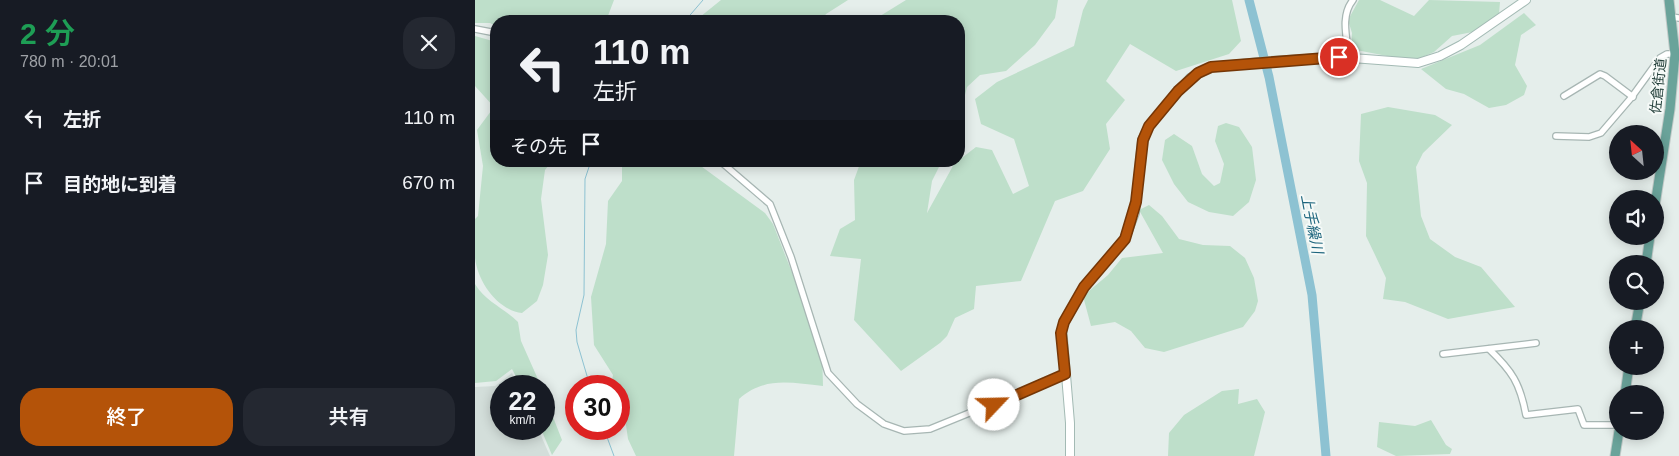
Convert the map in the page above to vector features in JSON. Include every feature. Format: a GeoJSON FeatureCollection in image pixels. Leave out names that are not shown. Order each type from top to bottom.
{"type":"FeatureCollection","features":[{"type":"Feature","properties":{"kind":"main road","name":"佐倉街道"},"geometry":{"type":"LineString","coordinates":[[1657,190],[1670,110],[1675,54],[1675,17],[1669,0]]}},
{"type":"Feature","properties":{"kind":"main road"},"geometry":{"type":"LineString","coordinates":[[1615,456],[1618,440]]}},
{"type":"Feature","properties":{"kind":"street"},"geometry":{"type":"LineString","coordinates":[[1349,57],[1345,16],[1347,7],[1353,0]]}},
{"type":"Feature","properties":{"kind":"street"},"geometry":{"type":"LineString","coordinates":[[1069,456],[1070,423],[1062,328],[1084,287],[1127,234],[1136,202],[1140,150],[1149,126],[1178,91],[1198,73],[1211,67],[1269,61],[1349,57],[1418,63],[1461,45],[1526,0]]}},
{"type":"Feature","properties":{"kind":"street"},"geometry":{"type":"LineString","coordinates":[[475,29],[490,32]]}},
{"type":"Feature","properties":{"kind":"street"},"geometry":{"type":"LineString","coordinates":[[1556,136],[1589,138],[1601,133],[1633,97],[1660,58],[1667,54],[1675,54]]}},
{"type":"Feature","properties":{"kind":"street"},"geometry":{"type":"LineString","coordinates":[[1564,96],[1600,74],[1633,97]]}},
{"type":"Feature","properties":{"kind":"street"},"geometry":{"type":"LineString","coordinates":[[727,167],[770,204],[791,257],[828,373],[857,404],[884,424],[904,431],[930,429],[1065,374]]}},
{"type":"Feature","properties":{"kind":"street"},"geometry":{"type":"LineString","coordinates":[[1443,354],[1536,343]]}},
{"type":"Feature","properties":{"kind":"street"},"geometry":{"type":"LineString","coordinates":[[1489,349],[1509,368],[1516,379],[1526,415],[1578,409],[1584,425],[1609,425]]}},
{"type":"Feature","properties":{"kind":"shaded area"},"geometry":{"type":"Polygon","coordinates":[[[490,386],[490,440],[543,440],[550,456],[475,456],[475,387],[490,386]]]}},
{"type":"Feature","properties":{"kind":"green space"},"geometry":{"type":"Polygon","coordinates":[[[475,0],[614,0],[608,15],[490,15],[490,23],[475,23],[475,0]]]}},
{"type":"Feature","properties":{"kind":"green space"},"geometry":{"type":"Polygon","coordinates":[[[721,0],[848,0],[825,15],[702,15],[721,0]]]}},
{"type":"Feature","properties":{"kind":"green space"},"geometry":{"type":"Polygon","coordinates":[[[906,0],[1058,0],[1055,18],[1035,45],[1006,71],[980,75],[967,87],[965,95],[965,15],[882,15],[906,0]]]}},
{"type":"Feature","properties":{"kind":"green space"},"geometry":{"type":"Polygon","coordinates":[[[1088,0],[1232,0],[1241,41],[1229,54],[1176,71],[1130,44],[1106,81],[1125,100],[1106,124],[1110,149],[1083,191],[1055,201],[1021,281],[976,286],[974,309],[955,318],[947,336],[940,343],[901,371],[854,320],[861,259],[830,256],[840,229],[855,220],[854,180],[859,167],[939,167],[932,181],[927,213],[952,167],[965,167],[965,156],[976,147],[992,150],[1013,194],[1029,186],[1014,139],[981,124],[975,99],[997,82],[1074,46],[1083,10],[1088,0]]]}},
{"type":"Feature","properties":{"kind":"green space"},"geometry":{"type":"Polygon","coordinates":[[[1359,0],[1380,0],[1414,16],[1429,0],[1500,2],[1499,14],[1483,30],[1452,36],[1434,52],[1413,61],[1351,49],[1352,33],[1348,20],[1359,0]]]}},
{"type":"Feature","properties":{"kind":"green space"},"geometry":{"type":"Polygon","coordinates":[[[1524,13],[1536,25],[1521,35],[1515,65],[1527,86],[1524,95],[1506,105],[1489,108],[1464,94],[1446,89],[1421,69],[1480,45],[1524,13]]]}},
{"type":"Feature","properties":{"kind":"green space"},"geometry":{"type":"Polygon","coordinates":[[[475,36],[490,40],[490,103],[475,86],[475,36]]]}},
{"type":"Feature","properties":{"kind":"green space"},"geometry":{"type":"Polygon","coordinates":[[[1388,107],[1435,115],[1452,125],[1423,153],[1416,167],[1421,216],[1430,239],[1455,257],[1481,267],[1515,307],[1448,319],[1405,302],[1383,299],[1386,278],[1366,236],[1367,183],[1359,161],[1361,114],[1388,107]]]}},
{"type":"Feature","properties":{"kind":"green space"},"geometry":{"type":"Polygon","coordinates":[[[490,112],[490,167],[547,167],[545,170],[541,199],[548,255],[543,285],[537,301],[522,313],[513,311],[497,301],[485,286],[477,267],[475,258],[475,219],[478,216],[483,166],[477,130],[490,112]]]}},
{"type":"Feature","properties":{"kind":"green space"},"geometry":{"type":"Polygon","coordinates":[[[1226,123],[1239,127],[1252,147],[1256,180],[1249,202],[1233,216],[1209,212],[1188,202],[1174,184],[1162,160],[1165,140],[1174,134],[1192,146],[1202,174],[1214,186],[1220,183],[1224,164],[1215,141],[1218,126],[1226,123]]]}},
{"type":"Feature","properties":{"kind":"green space"},"geometry":{"type":"Polygon","coordinates":[[[622,167],[702,167],[765,213],[773,224],[822,349],[823,386],[789,383],[769,384],[749,392],[739,399],[734,456],[636,456],[628,440],[630,440],[630,375],[613,375],[594,345],[591,297],[606,244],[608,201],[622,181],[622,167]]]}},
{"type":"Feature","properties":{"kind":"green space"},"geometry":{"type":"Polygon","coordinates":[[[1149,205],[1162,216],[1179,239],[1203,245],[1230,246],[1245,258],[1254,278],[1258,301],[1255,311],[1243,327],[1164,352],[1145,348],[1131,331],[1115,322],[1091,326],[1083,296],[1108,275],[1122,258],[1163,253],[1139,210],[1149,205]]]}},
{"type":"Feature","properties":{"kind":"green space"},"geometry":{"type":"Polygon","coordinates":[[[475,284],[484,296],[518,322],[521,341],[536,375],[515,375],[512,369],[504,375],[490,375],[490,382],[475,383],[475,284]]]}},
{"type":"Feature","properties":{"kind":"green space"},"geometry":{"type":"Polygon","coordinates":[[[1239,389],[1238,404],[1257,399],[1265,412],[1254,456],[1168,456],[1169,433],[1184,415],[1222,391],[1239,389]]]}},
{"type":"Feature","properties":{"kind":"green space"},"geometry":{"type":"Polygon","coordinates":[[[1431,420],[1446,445],[1452,449],[1450,454],[1396,456],[1377,447],[1379,422],[1415,426],[1431,420]]]}},
{"type":"Feature","properties":{"kind":"green space"},"geometry":{"type":"Polygon","coordinates":[[[555,422],[562,440],[552,455],[546,440],[555,440],[555,422]]]}},
{"type":"Feature","properties":{"kind":"waterway"},"geometry":{"type":"LineString","coordinates":[[690,15],[703,0]]}},
{"type":"Feature","properties":{"kind":"waterway","name":"上手繰川"},"geometry":{"type":"LineString","coordinates":[[1249,0],[1269,77],[1312,295],[1326,456]]}},
{"type":"Feature","properties":{"kind":"waterway"},"geometry":{"type":"LineString","coordinates":[[587,375],[577,342],[576,330],[584,295],[585,179],[589,167]]}},
{"type":"Feature","properties":{"kind":"waterway"},"geometry":{"type":"LineString","coordinates":[[608,440],[614,456]]}},
{"type":"Feature","properties":{"kind":"route"},"geometry":{"type":"LineString","coordinates":[[994,405],[1065,374],[1061,333],[1064,322],[1084,287],[1125,239],[1135,213],[1140,150],[1143,140],[1149,126],[1178,91],[1191,78],[1211,67],[1339,57]]}}]}
